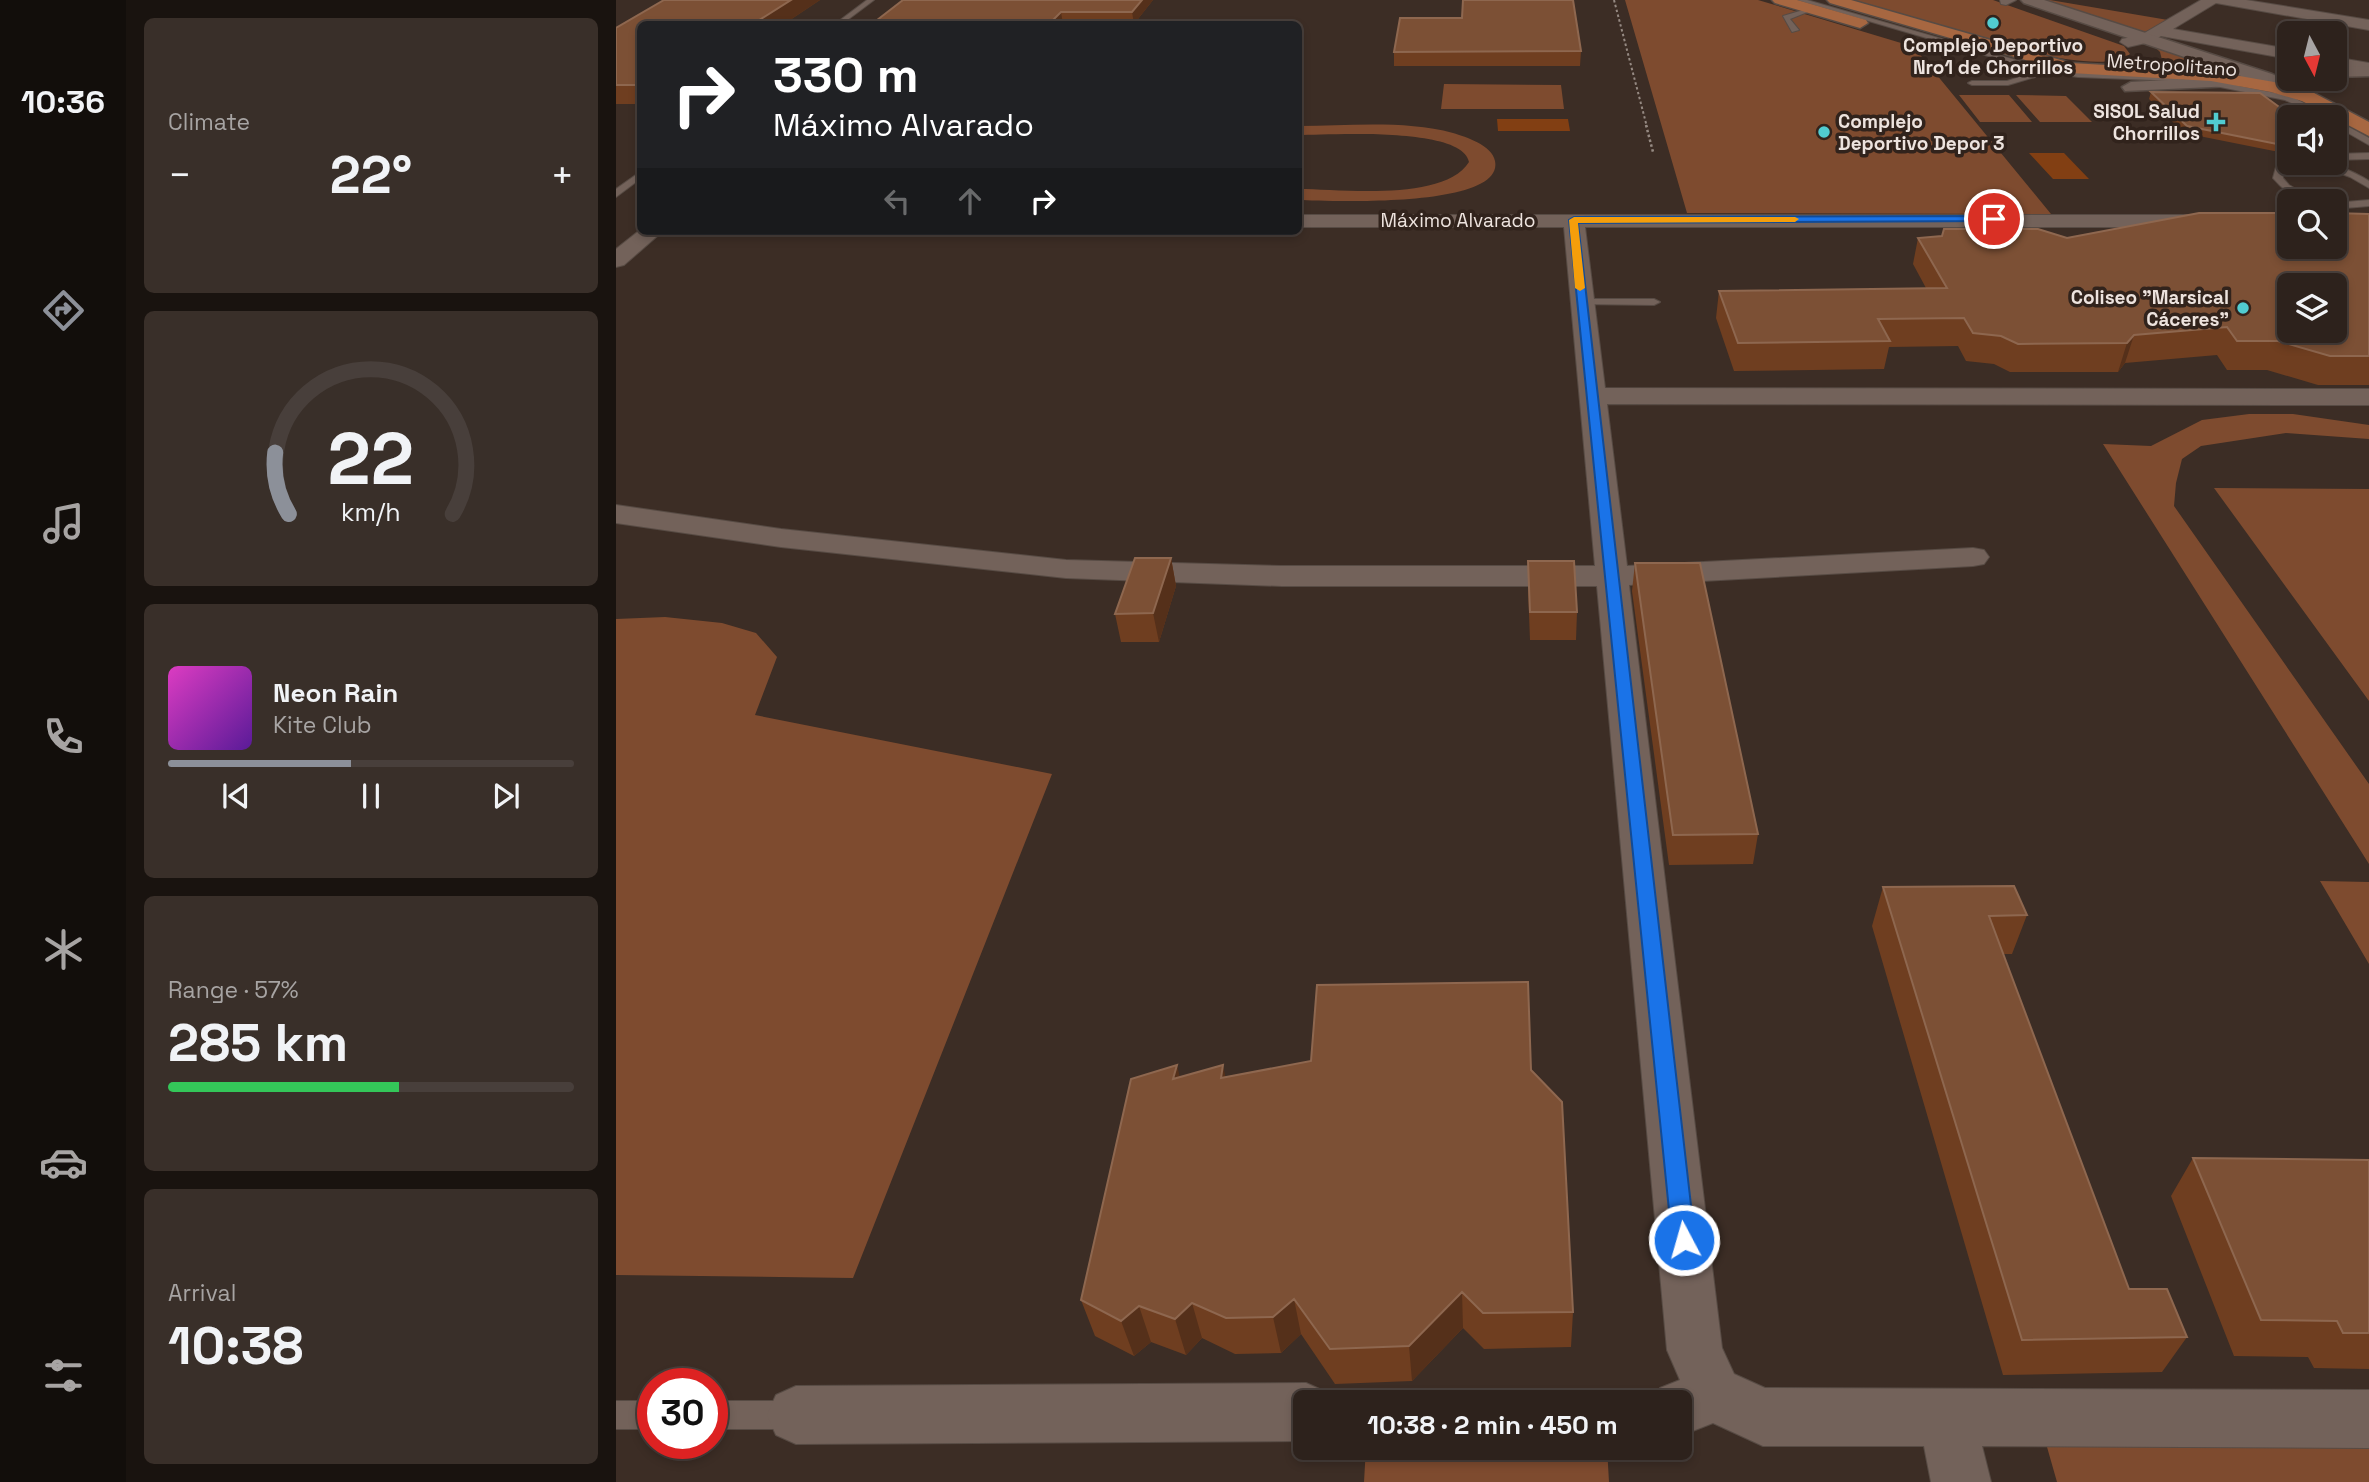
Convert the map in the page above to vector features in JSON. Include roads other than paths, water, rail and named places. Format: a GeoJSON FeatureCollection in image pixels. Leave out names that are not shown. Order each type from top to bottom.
{"type":"FeatureCollection","features":[{"type":"Feature","properties":{"kind":"main road"},"geometry":{"type":"LineString","coordinates":[[1780,0],[1810,3],[2032,75],[2083,84],[2240,97],[2278,105]]}},
{"type":"Feature","properties":{"kind":"main road"},"geometry":{"type":"LineString","coordinates":[[1835,0],[2053,67],[2230,77],[2277,76]]}},
{"type":"Feature","properties":{"kind":"main road"},"geometry":{"type":"LineString","coordinates":[[2006,0],[2144,37]]}},
{"type":"Feature","properties":{"kind":"main road"},"geometry":{"type":"LineString","coordinates":[[2029,0],[2144,37],[2230,77],[2308,97]]}},
{"type":"Feature","properties":{"kind":"main road"},"geometry":{"type":"LineString","coordinates":[[2053,67],[2109,68],[2134,65],[2149,59],[2151,54],[2147,51],[2144,37]]}},
{"type":"Feature","properties":{"kind":"main road"},"geometry":{"type":"LineString","coordinates":[[2347,71],[2369,69]]}},
{"type":"Feature","properties":{"kind":"main road"},"geometry":{"type":"LineString","coordinates":[[2131,87],[2230,77],[2266,78],[2369,130]]}},
{"type":"Feature","properties":{"kind":"main road"},"geometry":{"type":"LineString","coordinates":[[2347,143],[2369,156]]}},
{"type":"Feature","properties":{"kind":"street"},"geometry":{"type":"LineString","coordinates":[[2144,37],[2211,0]]}},
{"type":"Feature","properties":{"kind":"street"},"geometry":{"type":"LineString","coordinates":[[2220,0],[2369,24]]}},
{"type":"Feature","properties":{"kind":"street"},"geometry":{"type":"LineString","coordinates":[[2144,37],[2277,53]]}},
{"type":"Feature","properties":{"kind":"street"},"geometry":{"type":"LineString","coordinates":[[2347,65],[2369,69]]}},
{"type":"Feature","properties":{"kind":"street"},"geometry":{"type":"LineString","coordinates":[[1574,220],[1695,1350],[1697,1401],[1763,1417],[2369,1419]]}},
{"type":"Feature","properties":{"kind":"street","name":"Máximo Alvarado"},"geometry":{"type":"LineString","coordinates":[[1302,221],[2277,220]]}},
{"type":"Feature","properties":{"kind":"street"},"geometry":{"type":"LineString","coordinates":[[2347,221],[2369,221]]}},
{"type":"Feature","properties":{"kind":"street"},"geometry":{"type":"LineString","coordinates":[[616,260],[647,235]]}},
{"type":"Feature","properties":{"kind":"street"},"geometry":{"type":"LineString","coordinates":[[1592,396],[2369,397]]}},
{"type":"Feature","properties":{"kind":"street"},"geometry":{"type":"LineString","coordinates":[[616,514],[781,538],[1066,569],[1282,576],[1611,576],[1973,557]]}},
{"type":"Feature","properties":{"kind":"street"},"geometry":{"type":"LineString","coordinates":[[796,1415],[1293,1412]]}},
{"type":"Feature","properties":{"kind":"street"},"geometry":{"type":"LineString","coordinates":[[1946,1418],[1961,1482]]}},
{"type":"Feature","properties":{"kind":"lane"},"geometry":{"type":"LineString","coordinates":[[842,21],[871,0]]}},
{"type":"Feature","properties":{"kind":"lane"},"geometry":{"type":"LineString","coordinates":[[1810,3],[2053,67]]}},
{"type":"Feature","properties":{"kind":"lane"},"geometry":{"type":"LineString","coordinates":[[1795,30],[1786,18],[1810,3],[2053,67]]}},
{"type":"Feature","properties":{"kind":"lane"},"geometry":{"type":"LineString","coordinates":[[1972,83],[2007,83],[2032,75]]}},
{"type":"Feature","properties":{"kind":"lane","name":"Metropolitano"},"geometry":{"type":"LineString","coordinates":[[2230,77],[2302,105]]}},
{"type":"Feature","properties":{"kind":"lane"},"geometry":{"type":"LineString","coordinates":[[2347,129],[2369,142]]}},
{"type":"Feature","properties":{"kind":"lane"},"geometry":{"type":"LineString","coordinates":[[2347,157],[2369,156]]}},
{"type":"Feature","properties":{"kind":"lane"},"geometry":{"type":"LineString","coordinates":[[2347,173],[2369,185]]}},
{"type":"Feature","properties":{"kind":"lane"},"geometry":{"type":"LineString","coordinates":[[2278,175],[2278,178],[2290,189]]}},
{"type":"Feature","properties":{"kind":"lane"},"geometry":{"type":"LineString","coordinates":[[616,194],[637,177]]}},
{"type":"Feature","properties":{"kind":"lane"},"geometry":{"type":"LineString","coordinates":[[2347,205],[2369,204]]}},
{"type":"Feature","properties":{"kind":"lane"},"geometry":{"type":"LineString","coordinates":[[1582,302],[1654,302]]}},
{"type":"Feature","properties":{"kind":"lane"},"geometry":{"type":"LineString","coordinates":[[616,1415],[637,1415]]}},
{"type":"Feature","properties":{"kind":"lane"},"geometry":{"type":"LineString","coordinates":[[728,1415],[796,1415]]}},
{"type":"Feature","properties":{"kind":"place","name":"Complejo Deportivo Nro1 de Chorrillos"},"geometry":{"type":"Point","coordinates":[1993,23]}},
{"type":"Feature","properties":{"kind":"place","name":"SISOL Salud Chorrillos"},"geometry":{"type":"Point","coordinates":[2216,122]}},
{"type":"Feature","properties":{"kind":"place","name":"Complejo Deportivo Depor 3"},"geometry":{"type":"Point","coordinates":[1824,132]}},
{"type":"Feature","properties":{"kind":"place","name":"Coliseo \"Marsical Cáceres\""},"geometry":{"type":"Point","coordinates":[2243,308]}}]}
